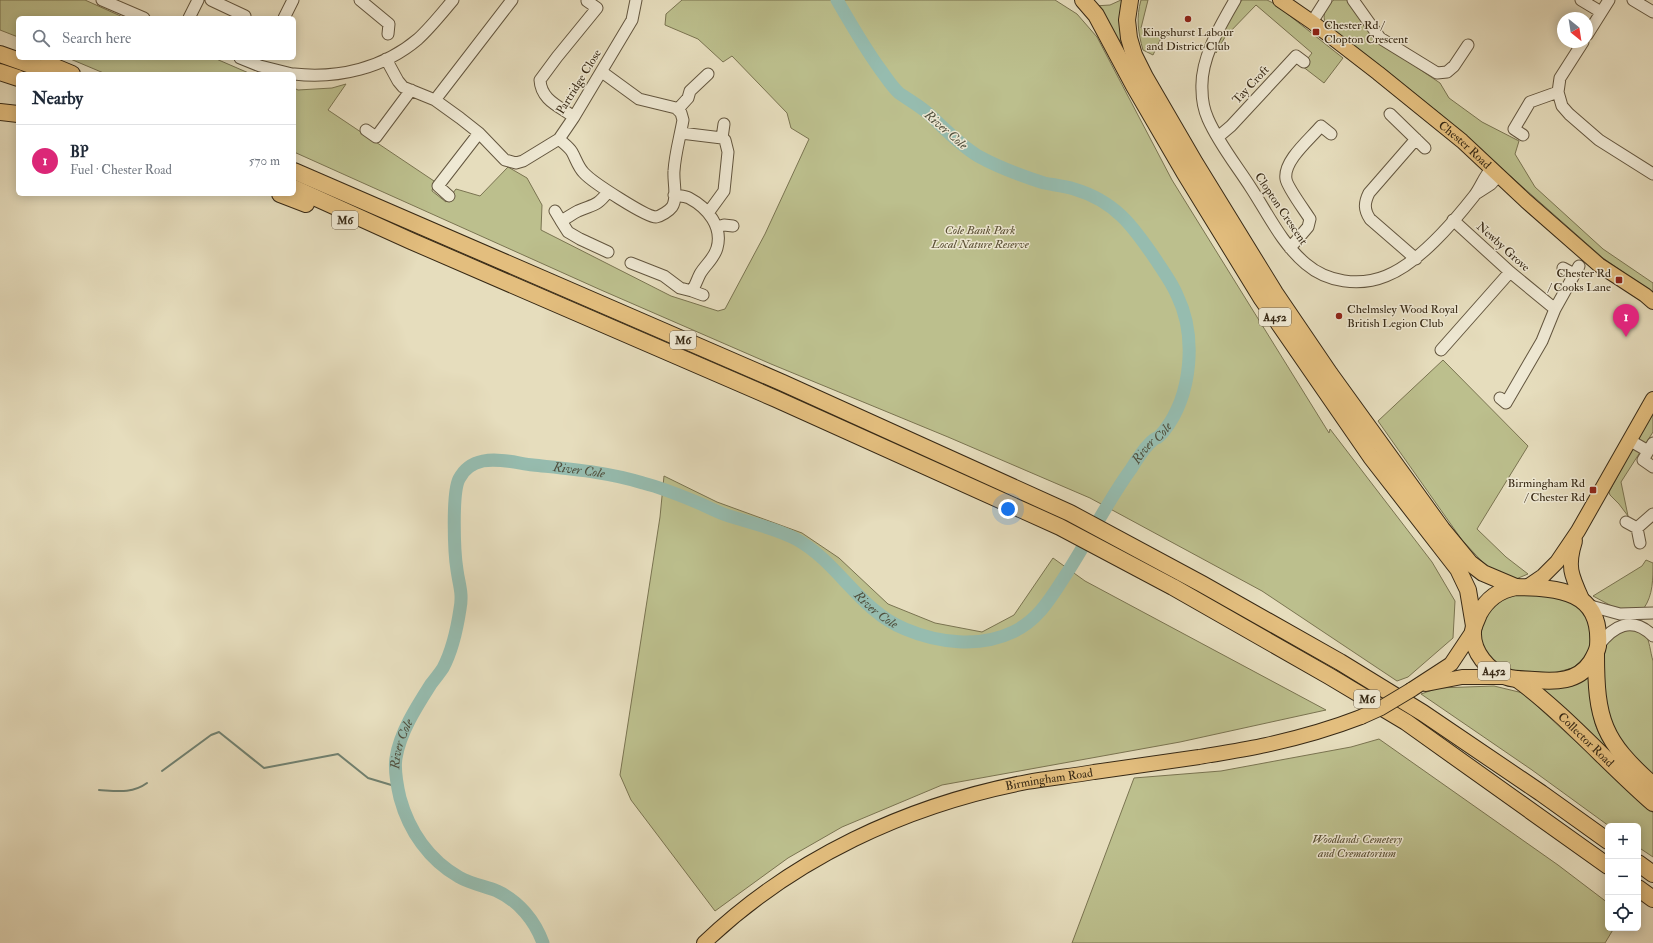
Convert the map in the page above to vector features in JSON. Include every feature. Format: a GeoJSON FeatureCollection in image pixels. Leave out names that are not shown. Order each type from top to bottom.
{"type":"FeatureCollection","features":[{"type":"Feature","properties":{"kind":"highway","name":"A452"},"geometry":{"type":"LineString","coordinates":[[1083,0],[1098,18],[1134,86],[1184,172],[1262,299],[1371,457],[1458,569],[1468,590],[1476,649],[1483,660],[1490,668],[1512,678],[1552,682],[1578,675],[1587,668],[1597,650]]}},
{"type":"Feature","properties":{"kind":"highway","name":"A452"},"geometry":{"type":"LineString","coordinates":[[1130,0],[1127,20],[1129,38],[1134,55],[1144,77],[1275,293],[1330,374],[1442,529],[1470,563],[1483,573],[1521,587],[1567,592],[1584,602]]}},
{"type":"Feature","properties":{"kind":"highway"},"geometry":{"type":"LineString","coordinates":[[0,45],[16,50]]}},
{"type":"Feature","properties":{"kind":"highway"},"geometry":{"type":"LineString","coordinates":[[0,54],[16,60]]}},
{"type":"Feature","properties":{"kind":"highway"},"geometry":{"type":"LineString","coordinates":[[17,60],[50,72]]}},
{"type":"Feature","properties":{"kind":"highway"},"geometry":{"type":"LineString","coordinates":[[39,60],[67,72]]}},
{"type":"Feature","properties":{"kind":"highway"},"geometry":{"type":"LineString","coordinates":[[0,72],[16,77]]}},
{"type":"Feature","properties":{"kind":"highway"},"geometry":{"type":"LineString","coordinates":[[0,112],[16,114]]}},
{"type":"Feature","properties":{"kind":"highway","name":"M6"},"geometry":{"type":"LineString","coordinates":[[296,172],[790,387],[1070,513],[1202,584],[1340,662],[1423,713],[1541,793],[1605,839]]}},
{"type":"Feature","properties":{"kind":"highway","name":"M6"},"geometry":{"type":"LineString","coordinates":[[296,189],[411,241],[776,399],[1060,527],[1112,554],[1329,676],[1406,722],[1605,864]]}},
{"type":"Feature","properties":{"kind":"highway","name":"M6"},"geometry":{"type":"LineString","coordinates":[[285,196],[347,221],[411,241]]}},
{"type":"Feature","properties":{"kind":"highway","name":"A452"},"geometry":{"type":"LineString","coordinates":[[1474,629],[1480,613],[1488,601],[1498,592],[1521,587]]}},
{"type":"Feature","properties":{"kind":"highway"},"geometry":{"type":"LineString","coordinates":[[1584,602],[1596,625],[1597,650]]}},
{"type":"Feature","properties":{"kind":"highway","name":"Collector Road"},"geometry":{"type":"LineString","coordinates":[[1597,650],[1598,705],[1603,722],[1612,741],[1621,754],[1653,785]]}},
{"type":"Feature","properties":{"kind":"highway","name":"Collector Road"},"geometry":{"type":"LineString","coordinates":[[1512,678],[1537,694],[1624,778],[1653,803]]}},
{"type":"Feature","properties":{"kind":"highway"},"geometry":{"type":"LineString","coordinates":[[1641,865],[1653,874]]}},
{"type":"Feature","properties":{"kind":"highway"},"geometry":{"type":"LineString","coordinates":[[1641,890],[1653,899]]}},
{"type":"Feature","properties":{"kind":"main road","name":"Chester Road"},"geometry":{"type":"LineString","coordinates":[[1280,0],[1312,22],[1435,119],[1496,171],[1526,201],[1599,265],[1650,298]]}},
{"type":"Feature","properties":{"kind":"main road"},"geometry":{"type":"LineString","coordinates":[[1521,587],[1543,576],[1557,562],[1578,531],[1593,502],[1653,399]]}},
{"type":"Feature","properties":{"kind":"main road"},"geometry":{"type":"LineString","coordinates":[[1578,531],[1572,550],[1570,566],[1572,577],[1584,602]]}},
{"type":"Feature","properties":{"kind":"main road","name":"Birmingham Road"},"geometry":{"type":"LineString","coordinates":[[704,943],[741,911],[814,860],[891,821],[943,802],[1027,782],[1264,746],[1308,735],[1361,717],[1381,708],[1416,687],[1451,664],[1474,629]]}},
{"type":"Feature","properties":{"kind":"main road","name":"Birmingham Road"},"geometry":{"type":"LineString","coordinates":[[1416,687],[1462,677],[1512,678]]}},
{"type":"Feature","properties":{"kind":"street"},"geometry":{"type":"LineString","coordinates":[[102,0],[139,16]]}},
{"type":"Feature","properties":{"kind":"street"},"geometry":{"type":"LineString","coordinates":[[190,16],[198,0]]}},
{"type":"Feature","properties":{"kind":"street"},"geometry":{"type":"LineString","coordinates":[[211,0],[245,16]]}},
{"type":"Feature","properties":{"kind":"street"},"geometry":{"type":"LineString","coordinates":[[285,16],[293,0]]}},
{"type":"Feature","properties":{"kind":"street"},"geometry":{"type":"LineString","coordinates":[[360,0],[388,24],[388,34]]}},
{"type":"Feature","properties":{"kind":"street"},"geometry":{"type":"LineString","coordinates":[[296,74],[311,76],[339,74],[370,67],[401,51],[418,39],[434,23],[453,0]]}},
{"type":"Feature","properties":{"kind":"street"},"geometry":{"type":"LineString","coordinates":[[435,100],[512,0]]}},
{"type":"Feature","properties":{"kind":"street","name":"Partridge Close"},"geometry":{"type":"LineString","coordinates":[[479,133],[505,160],[516,163],[524,161],[559,140],[602,72],[632,20],[636,0]]}},
{"type":"Feature","properties":{"kind":"street","name":"Clopton Crescent"},"geometry":{"type":"LineString","coordinates":[[1235,0],[1212,44],[1203,75],[1202,87],[1205,110],[1218,138],[1290,248],[1306,265],[1328,277],[1345,282],[1374,280],[1398,271],[1416,259],[1475,195],[1491,184],[1496,171]]}},
{"type":"Feature","properties":{"kind":"street"},"geometry":{"type":"LineString","coordinates":[[1312,22],[1326,0]]}},
{"type":"Feature","properties":{"kind":"street"},"geometry":{"type":"LineString","coordinates":[[1353,0],[1380,38],[1437,73],[1447,72],[1454,66],[1468,45]]}},
{"type":"Feature","properties":{"kind":"street"},"geometry":{"type":"LineString","coordinates":[[1581,0],[1601,12]]}},
{"type":"Feature","properties":{"kind":"street"},"geometry":{"type":"LineString","coordinates":[[1593,25],[1609,0]]}},
{"type":"Feature","properties":{"kind":"street"},"geometry":{"type":"LineString","coordinates":[[1633,0],[1653,12]]}},
{"type":"Feature","properties":{"kind":"street"},"geometry":{"type":"LineString","coordinates":[[574,117],[545,97],[540,80],[597,8],[587,1]]}},
{"type":"Feature","properties":{"kind":"street"},"geometry":{"type":"LineString","coordinates":[[1579,48],[1560,78],[1558,92],[1562,106],[1599,140],[1653,174]]}},
{"type":"Feature","properties":{"kind":"street","name":"Tay Croft"},"geometry":{"type":"LineString","coordinates":[[1218,138],[1296,56],[1304,62]]}},
{"type":"Feature","properties":{"kind":"street"},"geometry":{"type":"LineString","coordinates":[[386,59],[403,87],[435,100],[479,133],[438,186],[449,196]]}},
{"type":"Feature","properties":{"kind":"street"},"geometry":{"type":"LineString","coordinates":[[251,60],[262,62],[288,72]]}},
{"type":"Feature","properties":{"kind":"street"},"geometry":{"type":"LineString","coordinates":[[559,140],[572,151],[582,172],[589,179],[608,192],[648,215],[656,217],[664,214],[672,207],[674,194],[674,171],[683,120],[678,109],[671,105],[639,99],[602,72]]}},
{"type":"Feature","properties":{"kind":"street"},"geometry":{"type":"LineString","coordinates":[[678,109],[688,98],[690,91],[708,74]]}},
{"type":"Feature","properties":{"kind":"street"},"geometry":{"type":"LineString","coordinates":[[366,130],[376,137],[411,90]]}},
{"type":"Feature","properties":{"kind":"street"},"geometry":{"type":"LineString","coordinates":[[1523,135],[1514,129],[1530,102],[1558,92]]}},
{"type":"Feature","properties":{"kind":"street"},"geometry":{"type":"LineString","coordinates":[[1390,114],[1425,148]]}},
{"type":"Feature","properties":{"kind":"street"},"geometry":{"type":"LineString","coordinates":[[722,138],[724,124]]}},
{"type":"Feature","properties":{"kind":"street"},"geometry":{"type":"LineString","coordinates":[[1290,248],[1308,227],[1310,220],[1286,180],[1287,168],[1291,160],[1321,126],[1330,134]]}},
{"type":"Feature","properties":{"kind":"street"},"geometry":{"type":"LineString","coordinates":[[681,133],[722,138],[725,140],[728,152],[724,191],[708,213]]}},
{"type":"Feature","properties":{"kind":"street"},"geometry":{"type":"LineString","coordinates":[[1416,139],[1369,193],[1365,201],[1366,213],[1370,219],[1416,259]]}},
{"type":"Feature","properties":{"kind":"street"},"geometry":{"type":"LineString","coordinates":[[561,221],[578,211],[594,206],[600,202],[608,192]]}},
{"type":"Feature","properties":{"kind":"street"},"geometry":{"type":"LineString","coordinates":[[632,263],[664,276],[680,288],[697,293],[699,275],[713,258],[717,248],[717,227],[708,213],[689,198],[674,194]]}},
{"type":"Feature","properties":{"kind":"street"},"geometry":{"type":"LineString","coordinates":[[555,211],[568,232],[608,252]]}},
{"type":"Feature","properties":{"kind":"street","name":"Newby Grove"},"geometry":{"type":"LineString","coordinates":[[1453,220],[1510,272],[1555,309]]}},
{"type":"Feature","properties":{"kind":"street"},"geometry":{"type":"LineString","coordinates":[[717,227],[724,225],[734,226]]}},
{"type":"Feature","properties":{"kind":"street"},"geometry":{"type":"LineString","coordinates":[[1500,398],[1506,403],[1542,340],[1555,309],[1577,270],[1563,268]]}},
{"type":"Feature","properties":{"kind":"street"},"geometry":{"type":"LineString","coordinates":[[1442,350],[1510,272]]}},
{"type":"Feature","properties":{"kind":"street"},"geometry":{"type":"LineString","coordinates":[[1629,440],[1650,447],[1643,460],[1653,467]]}},
{"type":"Feature","properties":{"kind":"street"},"geometry":{"type":"LineString","coordinates":[[1637,528],[1653,514]]}},
{"type":"Feature","properties":{"kind":"street"},"geometry":{"type":"LineString","coordinates":[[1626,522],[1637,528]]}},
{"type":"Feature","properties":{"kind":"street"},"geometry":{"type":"LineString","coordinates":[[1637,528],[1640,543]]}},
{"type":"Feature","properties":{"kind":"street"},"geometry":{"type":"LineString","coordinates":[[1584,602],[1620,614],[1653,614]]}},
{"type":"Feature","properties":{"kind":"street"},"geometry":{"type":"LineString","coordinates":[[1597,650],[1605,636],[1626,624],[1641,627],[1653,636]]}},
{"type":"Feature","properties":{"kind":"green space"},"geometry":{"type":"Polygon","coordinates":[[[0,0],[85,0],[121,16],[16,16],[16,36],[0,30],[0,0]]]}},
{"type":"Feature","properties":{"kind":"green space","name":"Cole Bank Park Local Nature Reserve"},"geometry":{"type":"Polygon","coordinates":[[[682,0],[1055,0],[1077,14],[1097,37],[1172,180],[1329,433],[1330,429],[1432,562],[1455,601],[1453,638],[1408,677],[1397,681],[1262,591],[1090,498],[948,437],[771,364],[601,290],[296,153],[296,89],[332,88],[346,84],[328,110],[434,181],[432,191],[446,202],[456,189],[480,196],[508,167],[527,178],[542,205],[541,230],[671,296],[718,311],[725,309],[765,234],[809,139],[791,128],[787,113],[732,56],[723,62],[698,39],[665,25],[666,14],[682,0]]]}},
{"type":"Feature","properties":{"kind":"green space"},"geometry":{"type":"Polygon","coordinates":[[[1121,0],[1125,0],[1128,55],[1120,40],[1116,41],[1094,6],[1110,5],[1121,0]]]}},
{"type":"Feature","properties":{"kind":"green space"},"geometry":{"type":"Polygon","coordinates":[[[1141,0],[1148,0],[1141,28],[1162,36],[1153,55],[1143,50],[1140,37],[1138,19],[1141,0]]]}},
{"type":"Feature","properties":{"kind":"green space"},"geometry":{"type":"Polygon","coordinates":[[[1242,0],[1267,0],[1275,4],[1343,58],[1324,83],[1302,66],[1312,53],[1256,5],[1225,37],[1216,53],[1216,44],[1235,9],[1242,0]]]}},
{"type":"Feature","properties":{"kind":"green space"},"geometry":{"type":"Polygon","coordinates":[[[1334,0],[1348,0],[1376,40],[1440,83],[1449,98],[1482,122],[1519,141],[1515,154],[1535,187],[1603,249],[1653,283],[1653,293],[1603,258],[1439,113],[1327,26],[1324,15],[1328,5],[1334,0]]]}},
{"type":"Feature","properties":{"kind":"green space"},"geometry":{"type":"Polygon","coordinates":[[[73,60],[219,60],[246,72],[101,72],[73,60]]]}},
{"type":"Feature","properties":{"kind":"green space"},"geometry":{"type":"Polygon","coordinates":[[[1443,360],[1528,446],[1477,529],[1506,557],[1528,574],[1516,579],[1488,568],[1462,540],[1378,421],[1443,360]]]}},
{"type":"Feature","properties":{"kind":"green space"},"geometry":{"type":"Polygon","coordinates":[[[1653,411],[1653,432],[1621,482],[1628,516],[1609,492],[1653,411]]]}},
{"type":"Feature","properties":{"kind":"green space"},"geometry":{"type":"Polygon","coordinates":[[[664,476],[717,502],[802,533],[839,558],[888,604],[935,623],[982,632],[1014,615],[1053,558],[1085,581],[1326,710],[1180,742],[942,785],[842,827],[788,858],[715,911],[631,800],[620,775],[660,517],[664,476]]]}},
{"type":"Feature","properties":{"kind":"green space"},"geometry":{"type":"Polygon","coordinates":[[[1646,560],[1653,563],[1653,575],[1651,592],[1644,608],[1619,610],[1593,596],[1642,566],[1646,560]]]}},
{"type":"Feature","properties":{"kind":"green space"},"geometry":{"type":"Polygon","coordinates":[[[1512,591],[1561,595],[1585,613],[1590,625],[1591,647],[1584,658],[1573,668],[1553,673],[1510,670],[1501,666],[1486,655],[1481,643],[1478,629],[1481,618],[1512,591]]]}},
{"type":"Feature","properties":{"kind":"green space"},"geometry":{"type":"Polygon","coordinates":[[[1624,628],[1645,633],[1653,661],[1653,779],[1635,764],[1608,721],[1600,689],[1604,646],[1624,628]]]}},
{"type":"Feature","properties":{"kind":"green space"},"geometry":{"type":"Polygon","coordinates":[[[1590,672],[1591,698],[1595,723],[1602,739],[1618,763],[1536,686],[1590,672]]]}},
{"type":"Feature","properties":{"kind":"green space"},"geometry":{"type":"Polygon","coordinates":[[[1494,686],[1523,693],[1653,813],[1653,857],[1641,849],[1641,823],[1605,823],[1532,770],[1421,694],[1438,688],[1494,686]]]}},
{"type":"Feature","properties":{"kind":"green space","name":"Woodlands Cemetery and Crematorium"},"geometry":{"type":"Polygon","coordinates":[[[1379,739],[1558,865],[1605,901],[1605,931],[1612,931],[1605,943],[1072,943],[1134,778],[1221,771],[1351,747],[1379,739]]]}},
{"type":"Feature","properties":{"kind":"waterway","name":"River Cole"},"geometry":{"type":"LineString","coordinates":[[543,943],[531,920],[512,900],[497,891],[459,877],[438,862],[422,844],[409,822],[400,798],[397,783],[395,763],[401,739],[415,710],[443,668],[452,647],[456,632],[461,598],[455,550],[454,509],[459,479],[466,469],[479,462],[502,460],[603,474],[630,479],[665,490],[725,515],[771,529],[796,539],[824,560],[875,611],[889,621],[905,629],[931,638],[959,642],[973,642],[1000,637],[1013,632],[1022,627],[1038,614],[1056,590],[1122,482],[1144,450],[1164,431],[1181,400],[1186,383],[1189,347],[1183,311],[1170,282],[1148,248],[1131,226],[1122,216],[1101,200],[1070,188],[1044,183],[1002,168],[978,156],[965,147],[928,113],[894,88],[868,52],[837,0]]}},
{"type":"Feature","properties":{"kind":"waterway"},"geometry":{"type":"LineString","coordinates":[[162,771],[211,735],[219,732],[264,768],[338,754],[368,778],[398,787]]}},
{"type":"Feature","properties":{"kind":"waterway"},"geometry":{"type":"LineString","coordinates":[[99,790],[130,790],[136,789],[147,783]]}},
{"type":"Feature","properties":{"kind":"place","name":"Kingshurst Labour and District Club"},"geometry":{"type":"Point","coordinates":[1188,19]}},
{"type":"Feature","properties":{"kind":"place","name":"Chester Rd / Clopton Crescent"},"geometry":{"type":"Point","coordinates":[1316,32]}},
{"type":"Feature","properties":{"kind":"place","name":"Chester Rd / Cooks Lane"},"geometry":{"type":"Point","coordinates":[1619,280]}},
{"type":"Feature","properties":{"kind":"place","name":"Chelmsley Wood Royal British Legion Club"},"geometry":{"type":"Point","coordinates":[1339,316]}},
{"type":"Feature","properties":{"kind":"place","name":"BP"},"geometry":{"type":"Point","coordinates":[1626,337]}},
{"type":"Feature","properties":{"kind":"place","name":"Birmingham Rd / Chester Rd"},"geometry":{"type":"Point","coordinates":[1593,490]}}]}
